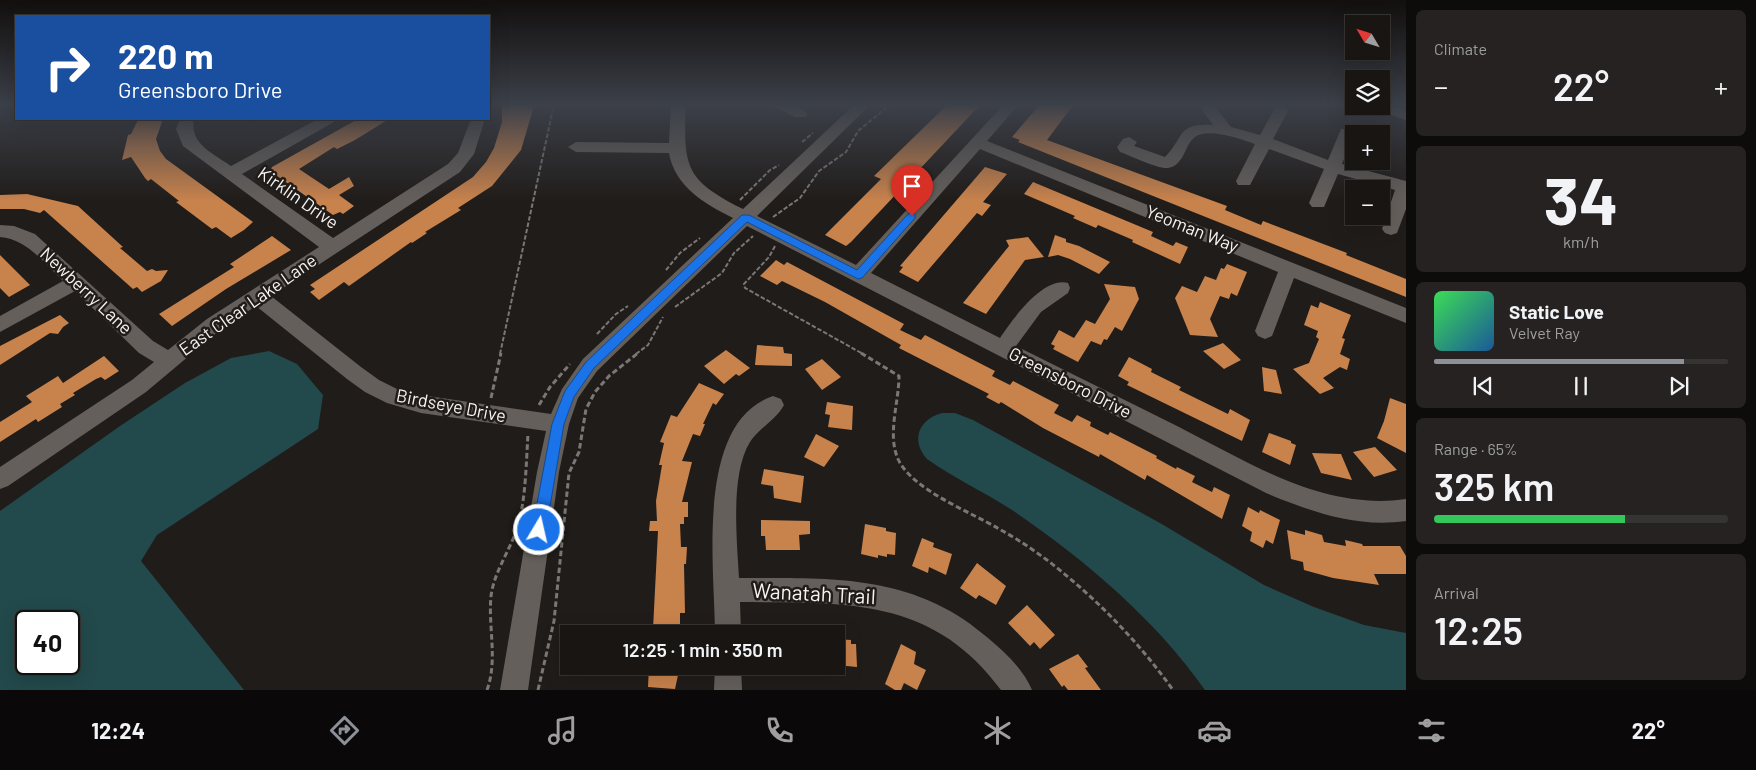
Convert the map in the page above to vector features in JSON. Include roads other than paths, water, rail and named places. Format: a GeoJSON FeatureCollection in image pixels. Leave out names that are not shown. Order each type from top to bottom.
{"type":"FeatureCollection","features":[{"type":"Feature","properties":{"kind":"street","name":"Kirklin Drive"},"geometry":{"type":"LineString","coordinates":[[187,136],[189,143],[229,174],[332,247]]}},
{"type":"Feature","properties":{"kind":"street"},"geometry":{"type":"LineString","coordinates":[[229,174],[298,136]]}},
{"type":"Feature","properties":{"kind":"street","name":"East Clear Lake Lane"},"geometry":{"type":"LineString","coordinates":[[0,479],[139,386],[214,324],[454,168],[466,154],[472,136]]}},
{"type":"Feature","properties":{"kind":"street","name":"Greensboro Drive"},"geometry":{"type":"LineString","coordinates":[[677,136],[676,148],[679,167],[694,187],[746,217],[858,275],[1208,454],[1307,500],[1364,512],[1406,510]]}},
{"type":"Feature","properties":{"kind":"street"},"geometry":{"type":"LineString","coordinates":[[514,690],[548,472],[558,424],[569,395],[590,365],[830,136]]}},
{"type":"Feature","properties":{"kind":"street"},"geometry":{"type":"LineString","coordinates":[[858,275],[983,136]]}},
{"type":"Feature","properties":{"kind":"street"},"geometry":{"type":"LineString","coordinates":[[1129,142],[1125,147],[1126,149],[1166,163],[1170,162],[1186,136]]}},
{"type":"Feature","properties":{"kind":"street"},"geometry":{"type":"LineString","coordinates":[[1245,136],[1333,167],[1405,186],[1391,229]]}},
{"type":"Feature","properties":{"kind":"street"},"geometry":{"type":"LineString","coordinates":[[1244,181],[1267,136]]}},
{"type":"Feature","properties":{"kind":"street"},"geometry":{"type":"LineString","coordinates":[[1318,203],[1345,137]]}},
{"type":"Feature","properties":{"kind":"street","name":"Yeoman Way"},"geometry":{"type":"LineString","coordinates":[[978,142],[1406,316]]}},
{"type":"Feature","properties":{"kind":"street"},"geometry":{"type":"LineString","coordinates":[[576,147],[676,148]]}},
{"type":"Feature","properties":{"kind":"street","name":"Newberry Lane"},"geometry":{"type":"LineString","coordinates":[[0,231],[14,232],[29,238],[146,347],[169,361]]}},
{"type":"Feature","properties":{"kind":"street"},"geometry":{"type":"LineString","coordinates":[[1266,331],[1289,268]]}},
{"type":"Feature","properties":{"kind":"street"},"geometry":{"type":"LineString","coordinates":[[0,325],[76,282]]}},
{"type":"Feature","properties":{"kind":"street"},"geometry":{"type":"LineString","coordinates":[[1003,349],[1030,309],[1042,298],[1061,288]]}},
{"type":"Feature","properties":{"kind":"street","name":"Birdseye Drive"},"geometry":{"type":"LineString","coordinates":[[257,296],[354,373],[372,386],[394,397],[421,404],[558,424]]}},
{"type":"Feature","properties":{"kind":"street"},"geometry":{"type":"LineString","coordinates":[[728,625],[726,488],[731,461],[738,443],[746,430],[773,406]]}},
{"type":"Feature","properties":{"kind":"street","name":"Wanatah Trail"},"geometry":{"type":"LineString","coordinates":[[728,590],[837,591],[872,594],[904,603],[927,613],[958,631],[995,662],[1018,690]]}},
{"type":"Feature","properties":{"kind":"street"},"geometry":{"type":"LineString","coordinates":[[728,675],[728,690]]}},
{"type":"Feature","properties":{"kind":"water"},"geometry":{"type":"Polygon","coordinates":[[[269,351],[297,364],[323,395],[318,429],[157,535],[141,561],[244,690],[0,690],[0,511],[120,426],[185,383],[231,358],[269,351]]]}},
{"type":"Feature","properties":{"kind":"water"},"geometry":{"type":"Polygon","coordinates":[[[942,413],[955,413],[973,420],[1160,523],[1264,585],[1314,607],[1364,625],[1406,633],[1406,690],[1205,690],[1141,614],[1091,570],[1012,510],[927,459],[919,445],[920,431],[928,420],[942,413]]]}}]}
